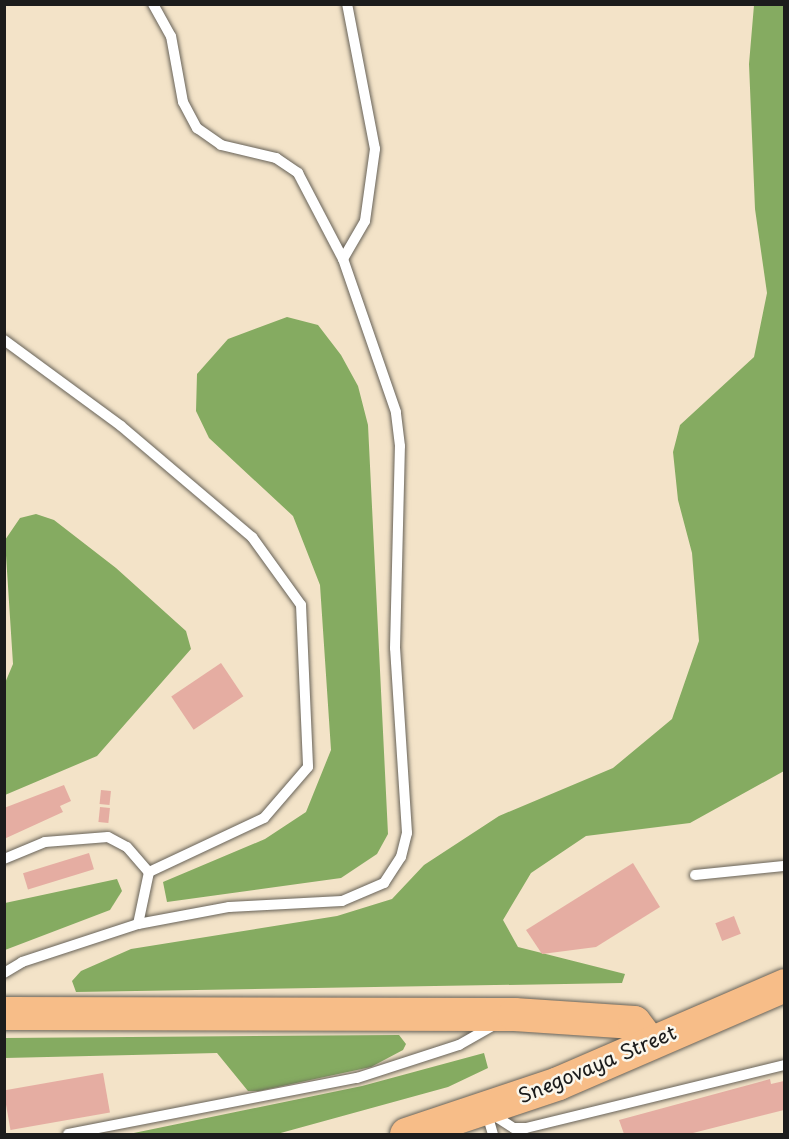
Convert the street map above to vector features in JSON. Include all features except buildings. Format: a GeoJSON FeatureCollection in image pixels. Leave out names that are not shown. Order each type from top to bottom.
{"type":"FeatureCollection","features":[{"type":"Feature","properties":{"kind":"main road","name":"Snegovaya Street"},"geometry":{"type":"LineString","coordinates":[[406,1134],[489,1122],[650,1042],[784,985]]}},
{"type":"Feature","properties":{"kind":"main road"},"geometry":{"type":"LineString","coordinates":[[4,1013],[514,1014],[634,1022],[650,1042]]}},
{"type":"Feature","properties":{"kind":"lane"},"geometry":{"type":"LineString","coordinates":[[4,972],[22,962],[138,924],[229,907],[342,901],[384,883],[401,857],[407,833],[395,648],[400,446],[396,412],[343,259],[298,173],[276,158],[221,145],[197,128],[183,102],[171,36],[153,4]]}},
{"type":"Feature","properties":{"kind":"lane"},"geometry":{"type":"LineString","coordinates":[[343,259],[365,221],[375,148],[347,4]]}},
{"type":"Feature","properties":{"kind":"lane"},"geometry":{"type":"LineString","coordinates":[[4,340],[121,426],[252,537],[301,605],[308,767],[264,818],[149,872]]}},
{"type":"Feature","properties":{"kind":"lane"},"geometry":{"type":"LineString","coordinates":[[4,859],[45,842],[108,837],[127,847],[149,872]]}},
{"type":"Feature","properties":{"kind":"lane"},"geometry":{"type":"LineString","coordinates":[[695,875],[784,866]]}},
{"type":"Feature","properties":{"kind":"lane"},"geometry":{"type":"LineString","coordinates":[[138,924],[149,872]]}},
{"type":"Feature","properties":{"kind":"lane"},"geometry":{"type":"LineString","coordinates":[[68,1134],[357,1078],[459,1046],[514,1014]]}},
{"type":"Feature","properties":{"kind":"lane"},"geometry":{"type":"LineString","coordinates":[[489,1122],[514,1128],[526,1128],[784,1065]]}},
{"type":"Feature","properties":{"kind":"green space"},"geometry":{"type":"Polygon","coordinates":[[[754,5],[784,5],[784,771],[690,823],[586,836],[531,873],[503,920],[518,947],[625,974],[622,983],[76,992],[72,981],[81,971],[131,949],[337,916],[392,899],[424,865],[499,816],[613,768],[672,719],[699,641],[692,553],[678,500],[673,452],[680,425],[754,357],[767,293],[755,209],[749,64],[754,5]]]}},
{"type":"Feature","properties":{"kind":"green space"},"geometry":{"type":"Polygon","coordinates":[[[287,317],[318,325],[341,355],[358,386],[368,425],[388,834],[377,854],[341,878],[167,902],[163,882],[265,839],[306,812],[331,750],[320,585],[293,516],[209,438],[196,411],[197,374],[228,339],[287,317]]]}},
{"type":"Feature","properties":{"kind":"green space"},"geometry":{"type":"Polygon","coordinates":[[[36,514],[54,520],[116,568],[186,631],[191,649],[97,756],[5,795],[5,683],[13,664],[5,540],[20,518],[36,514]]]}},
{"type":"Feature","properties":{"kind":"green space"},"geometry":{"type":"Polygon","coordinates":[[[117,879],[122,891],[110,910],[5,950],[5,903],[117,879]]]}},
{"type":"Feature","properties":{"kind":"green space"},"geometry":{"type":"Polygon","coordinates":[[[399,1035],[406,1044],[403,1050],[371,1067],[259,1091],[248,1091],[217,1053],[5,1058],[4,1038],[399,1035]]]}},
{"type":"Feature","properties":{"kind":"green space"},"geometry":{"type":"Polygon","coordinates":[[[484,1053],[488,1068],[448,1087],[277,1134],[129,1134],[362,1086],[484,1053]]]}}]}
